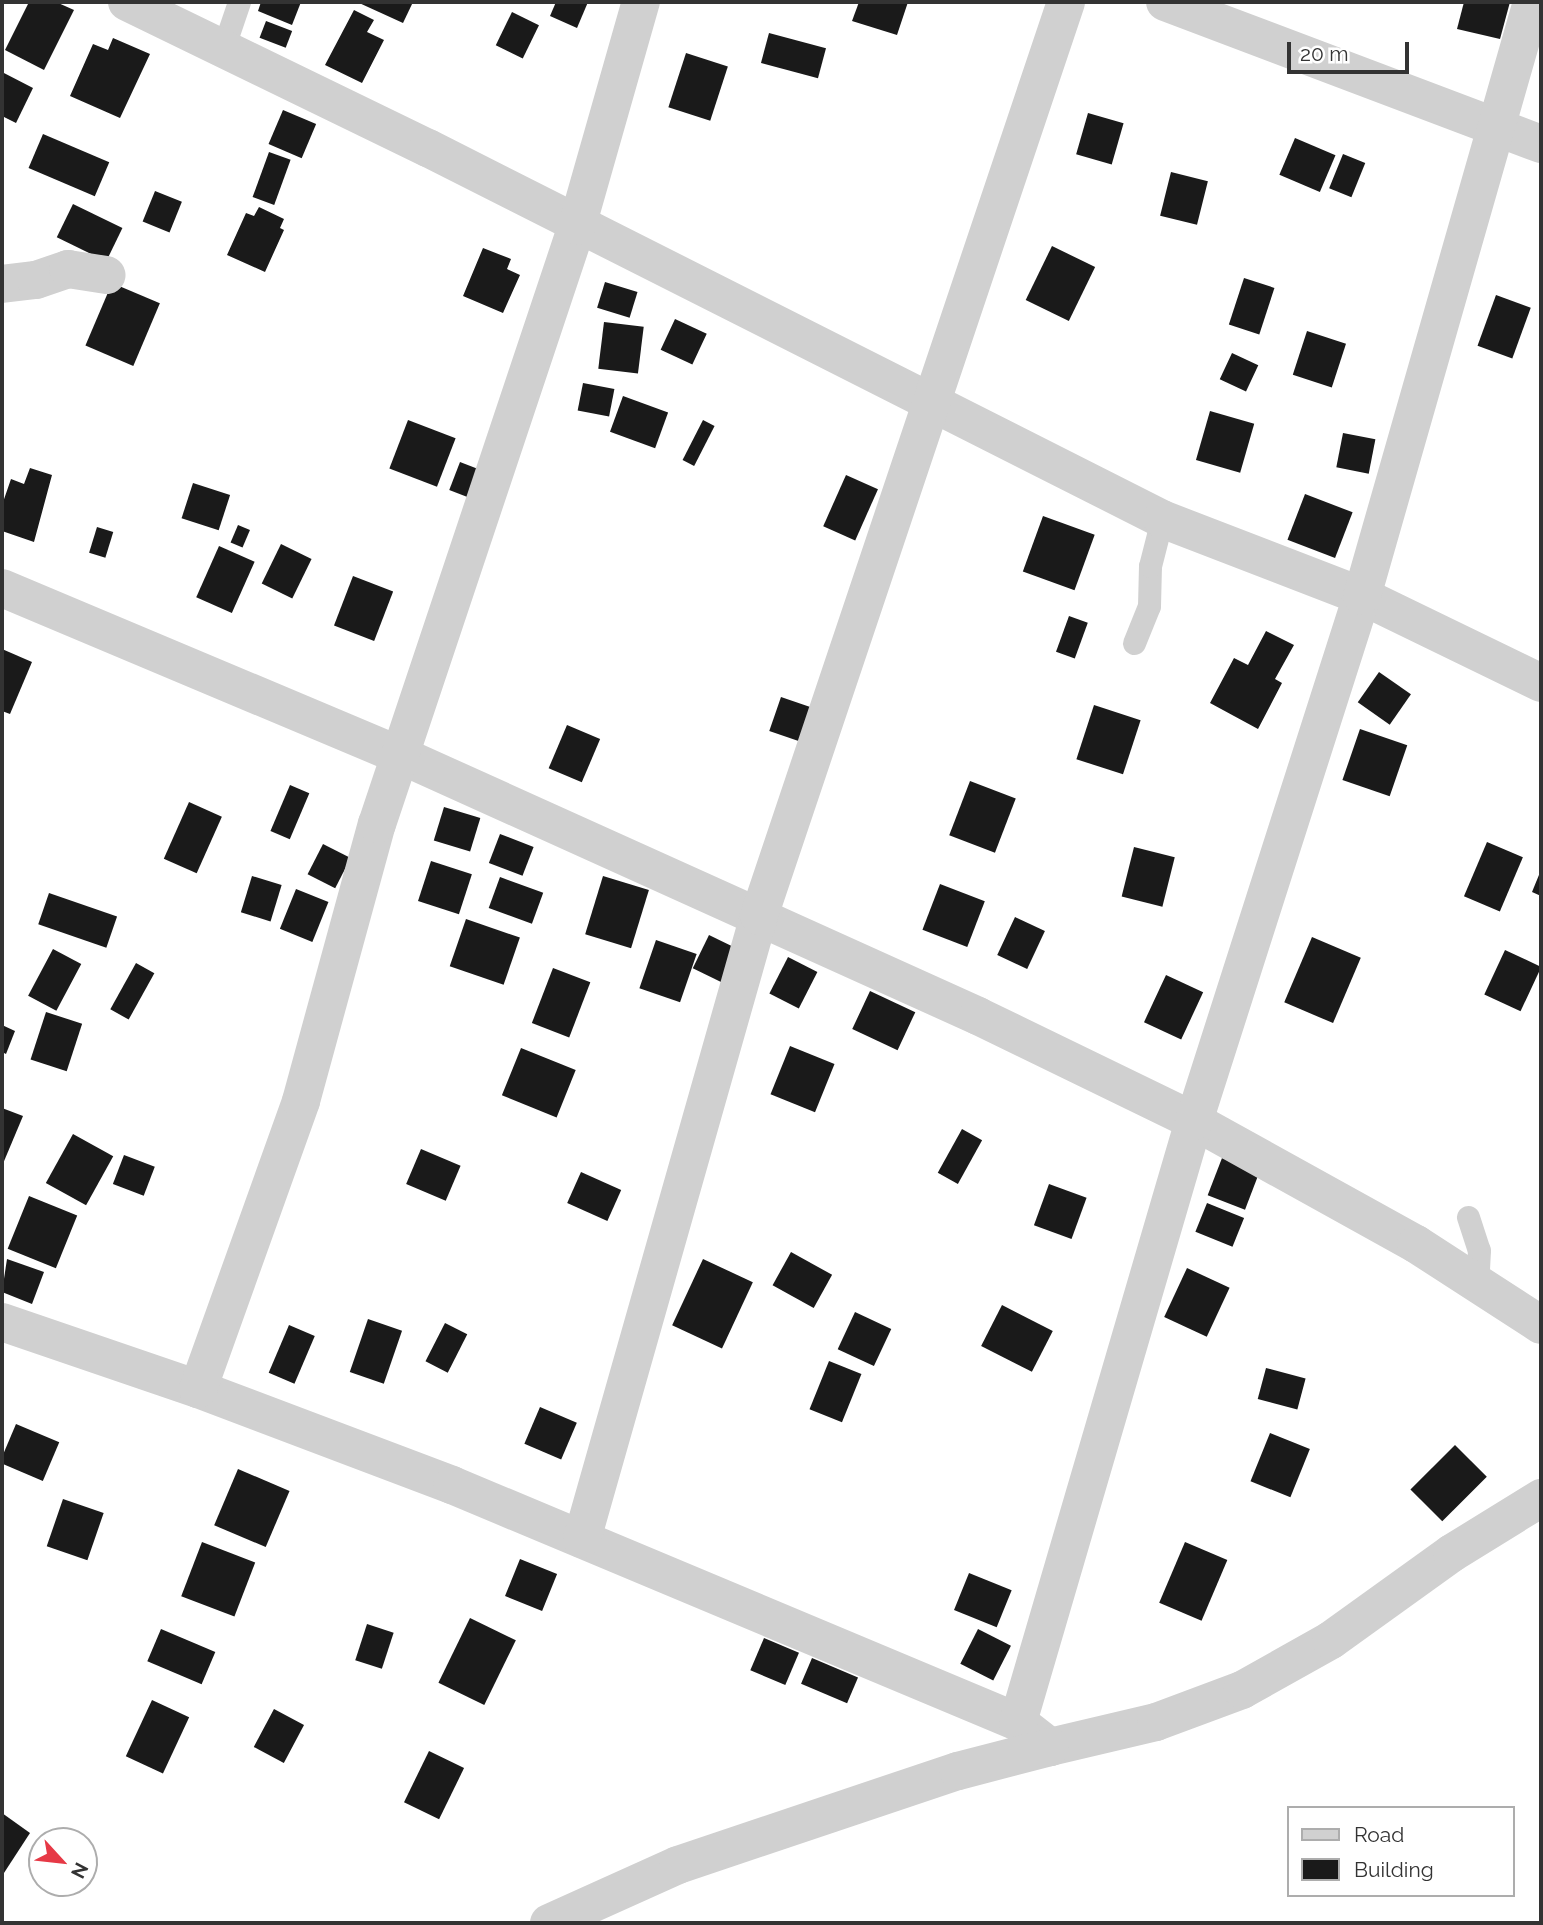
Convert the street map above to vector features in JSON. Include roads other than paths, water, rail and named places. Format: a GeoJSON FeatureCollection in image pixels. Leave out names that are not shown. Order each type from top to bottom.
{"type":"FeatureCollection","features":[{"type":"Feature","properties":{"kind":"street"},"geometry":{"type":"LineString","coordinates":[[127,2],[428,148],[577,226],[1162,520],[1362,596],[1541,683]]}},
{"type":"Feature","properties":{"kind":"street"},"geometry":{"type":"LineString","coordinates":[[198,1389],[300,1101],[400,755],[577,226],[641,2]]}},
{"type":"Feature","properties":{"kind":"street"},"geometry":{"type":"LineString","coordinates":[[582,1539],[759,916],[1066,2]]}},
{"type":"Feature","properties":{"kind":"street"},"geometry":{"type":"LineString","coordinates":[[1165,2],[1541,144]]}},
{"type":"Feature","properties":{"kind":"street"},"geometry":{"type":"LineString","coordinates":[[1018,1723],[1194,1121],[1362,596],[1494,126],[1532,2]]}},
{"type":"Feature","properties":{"kind":"street"},"geometry":{"type":"LineString","coordinates":[[2,284],[68,269],[107,275]]}},
{"type":"Feature","properties":{"kind":"street"},"geometry":{"type":"LineString","coordinates":[[2,588],[400,755],[759,916],[1194,1121],[1416,1244],[1541,1325]]}},
{"type":"Feature","properties":{"kind":"street"},"geometry":{"type":"LineString","coordinates":[[2,1322],[198,1389],[582,1539],[1018,1723],[1049,1747]]}},
{"type":"Feature","properties":{"kind":"street"},"geometry":{"type":"LineString","coordinates":[[549,1923],[678,1865],[958,1771],[1156,1722],[1242,1690],[1331,1640],[1452,1553],[1541,1498]]}},
{"type":"Feature","properties":{"kind":"lane"},"geometry":{"type":"LineString","coordinates":[[223,49],[239,2]]}},
{"type":"Feature","properties":{"kind":"lane"},"geometry":{"type":"LineString","coordinates":[[1134,643],[1149,606],[1150,566],[1162,520]]}},
{"type":"Feature","properties":{"kind":"lane"},"geometry":{"type":"LineString","coordinates":[[1468,1217],[1479,1250],[1477,1284]]}}]}
